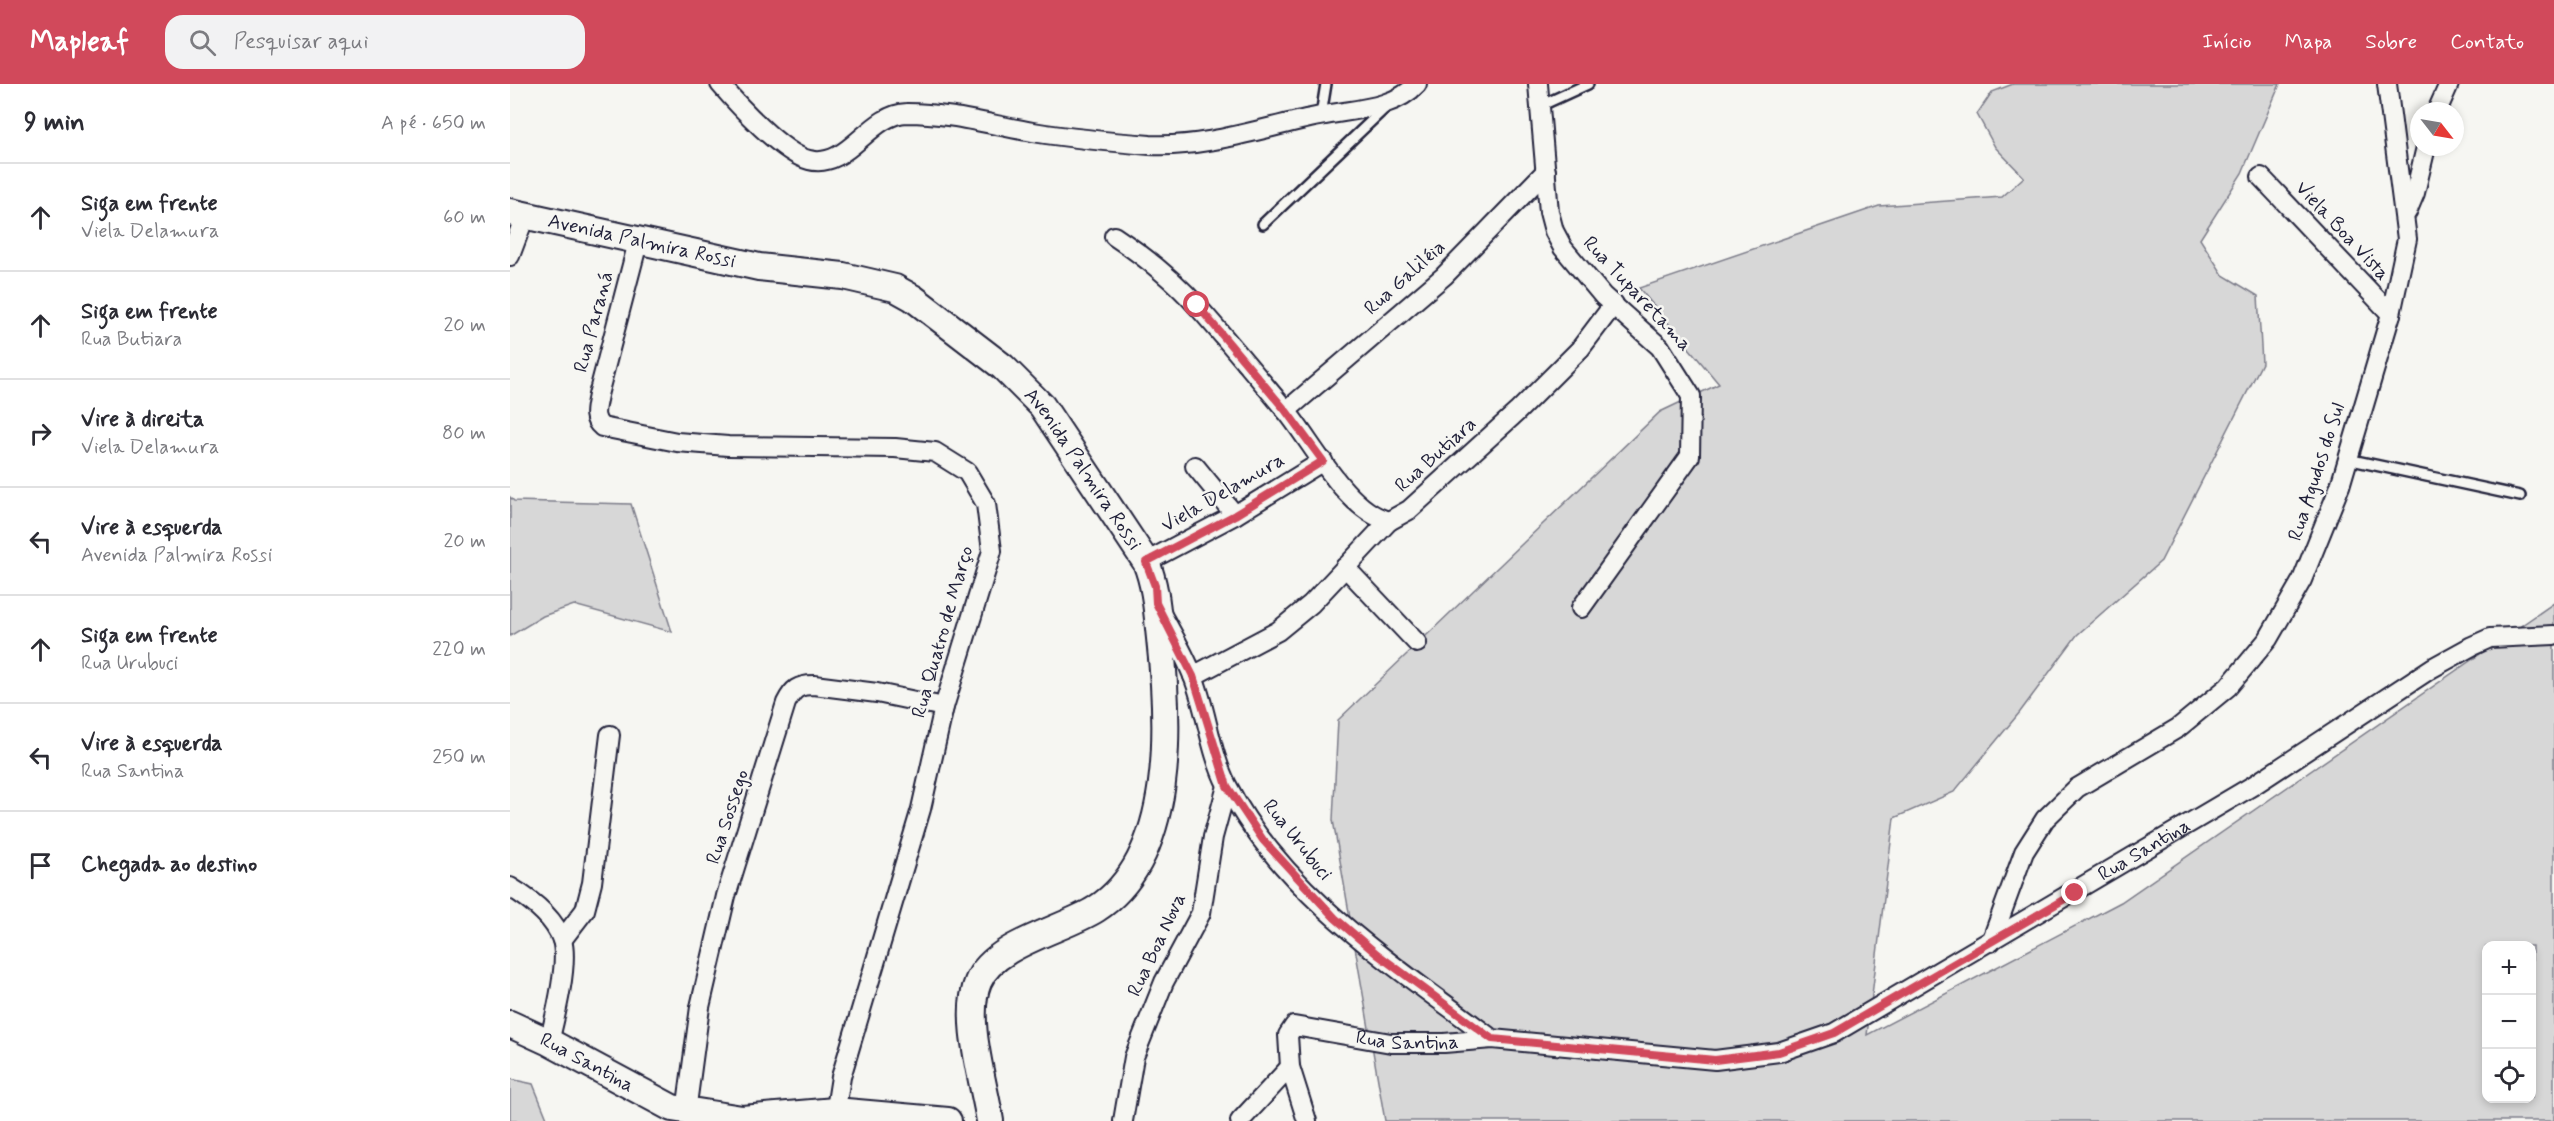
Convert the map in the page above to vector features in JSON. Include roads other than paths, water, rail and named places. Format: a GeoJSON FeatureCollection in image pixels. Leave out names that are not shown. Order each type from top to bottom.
{"type":"FeatureCollection","features":[{"type":"Feature","properties":{"kind":"street"},"geometry":{"type":"LineString","coordinates":[[720,84],[740,107],[795,155],[823,162],[839,155],[892,116],[907,113],[973,119],[1032,132],[1152,145],[1187,145],[1321,115],[1369,108],[1409,92],[1417,84]]}},
{"type":"Feature","properties":{"kind":"street","name":"Rua Tuparetama"},"geometry":{"type":"LineString","coordinates":[[1538,84],[1549,212],[1554,231],[1563,248],[1603,296],[1660,347],[1691,396],[1690,456],[1581,608]]}},
{"type":"Feature","properties":{"kind":"street","name":"Rua Agudos do Sul"},"geometry":{"type":"LineString","coordinates":[[1991,942],[2024,852],[2044,819],[2077,788],[2178,728],[2228,687],[2268,639],[2302,580],[2348,459],[2391,314],[2408,239],[2387,84]]}},
{"type":"Feature","properties":{"kind":"street"},"geometry":{"type":"LineString","coordinates":[[2441,102],[2448,84]]}},
{"type":"Feature","properties":{"kind":"street"},"geometry":{"type":"LineString","coordinates":[[2406,213],[2415,193],[2424,156]]}},
{"type":"Feature","properties":{"kind":"street","name":"Rua Galiléia"},"geometry":{"type":"LineString","coordinates":[[1286,411],[1444,276],[1546,171]]}},
{"type":"Feature","properties":{"kind":"street","name":"Viela Boa Vista"},"geometry":{"type":"LineString","coordinates":[[2261,177],[2391,314]]}},
{"type":"Feature","properties":{"kind":"street"},"geometry":{"type":"LineString","coordinates":[[510,256],[518,214]]}},
{"type":"Feature","properties":{"kind":"street","name":"Avenida Palmira Rossi"},"geometry":{"type":"LineString","coordinates":[[518,214],[759,267],[879,282],[912,298],[1004,367],[1042,406],[1146,562],[1155,586],[1165,678],[1166,727],[1163,780],[1150,833],[1126,879],[1097,908],[1000,955],[982,973],[975,992],[972,1016],[990,1121]]}},
{"type":"Feature","properties":{"kind":"street"},"geometry":{"type":"LineString","coordinates":[[1114,236],[1148,261],[1197,305],[1365,510],[1378,519],[1389,521]]}},
{"type":"Feature","properties":{"kind":"street","name":"Rua Paraná"},"geometry":{"type":"LineString","coordinates":[[594,414],[638,242]]}},
{"type":"Feature","properties":{"kind":"street","name":"Rua Butiara"},"geometry":{"type":"LineString","coordinates":[[1193,676],[1278,631],[1311,604],[1389,521],[1409,510],[1516,412],[1580,349],[1614,304]]}},
{"type":"Feature","properties":{"kind":"street","name":"Rua Quatro de Março"},"geometry":{"type":"LineString","coordinates":[[594,414],[596,422],[602,427],[677,442],[728,447],[872,447],[935,452],[967,472],[986,504],[992,550],[944,707],[921,809],[841,1077],[834,1116]]}},
{"type":"Feature","properties":{"kind":"street","name":"Viela Delamura"},"geometry":{"type":"LineString","coordinates":[[1146,562],[1235,515],[1323,461]]}},
{"type":"Feature","properties":{"kind":"street"},"geometry":{"type":"LineString","coordinates":[[1195,466],[1235,515]]}},
{"type":"Feature","properties":{"kind":"street"},"geometry":{"type":"LineString","coordinates":[[1346,567],[1417,643]]}},
{"type":"Feature","properties":{"kind":"street","name":"Rua Urubuci"},"geometry":{"type":"LineString","coordinates":[[1156,603],[1193,676],[1227,786],[1263,840],[1335,918],[1377,954],[1492,1039]]}},
{"type":"Feature","properties":{"kind":"street","name":"Rua Santina"},"geometry":{"type":"LineString","coordinates":[[1290,1067],[1290,1029],[1300,1027],[1344,1037],[1391,1042],[1444,1043],[1492,1039],[1715,1060],[1779,1052],[1834,1033],[1991,942],[2254,785],[2432,668],[2472,646],[2490,638],[2554,635]]}},
{"type":"Feature","properties":{"kind":"street","name":"Rua Sossego"},"geometry":{"type":"LineString","coordinates":[[686,1112],[700,1007],[726,896],[786,703],[793,690],[803,685],[814,685],[877,693],[944,707]]}},
{"type":"Feature","properties":{"kind":"street"},"geometry":{"type":"LineString","coordinates":[[549,1042],[560,990],[562,940],[585,910],[592,883],[610,735]]}},
{"type":"Feature","properties":{"kind":"street","name":"Rua Boa Nova"},"geometry":{"type":"LineString","coordinates":[[1123,1121],[1134,1056],[1164,982],[1201,913],[1213,837],[1227,786]]}},
{"type":"Feature","properties":{"kind":"street"},"geometry":{"type":"LineString","coordinates":[[510,887],[535,904],[562,940]]}},
{"type":"Feature","properties":{"kind":"street","name":"Rua Santina"},"geometry":{"type":"LineString","coordinates":[[510,1024],[549,1042],[646,1095],[686,1112],[742,1119],[834,1116],[948,1121]]}},
{"type":"Feature","properties":{"kind":"street"},"geometry":{"type":"LineString","coordinates":[[1240,1121],[1290,1067],[1307,1121]]}},
{"type":"Feature","properties":{"kind":"lane"},"geometry":{"type":"LineString","coordinates":[[1321,115],[1326,84]]}},
{"type":"Feature","properties":{"kind":"lane"},"geometry":{"type":"LineString","coordinates":[[1540,106],[1588,84]]}},
{"type":"Feature","properties":{"kind":"lane"},"geometry":{"type":"LineString","coordinates":[[1263,224],[1394,99]]}},
{"type":"Feature","properties":{"kind":"lane"},"geometry":{"type":"LineString","coordinates":[[2348,459],[2520,496]]}}]}
